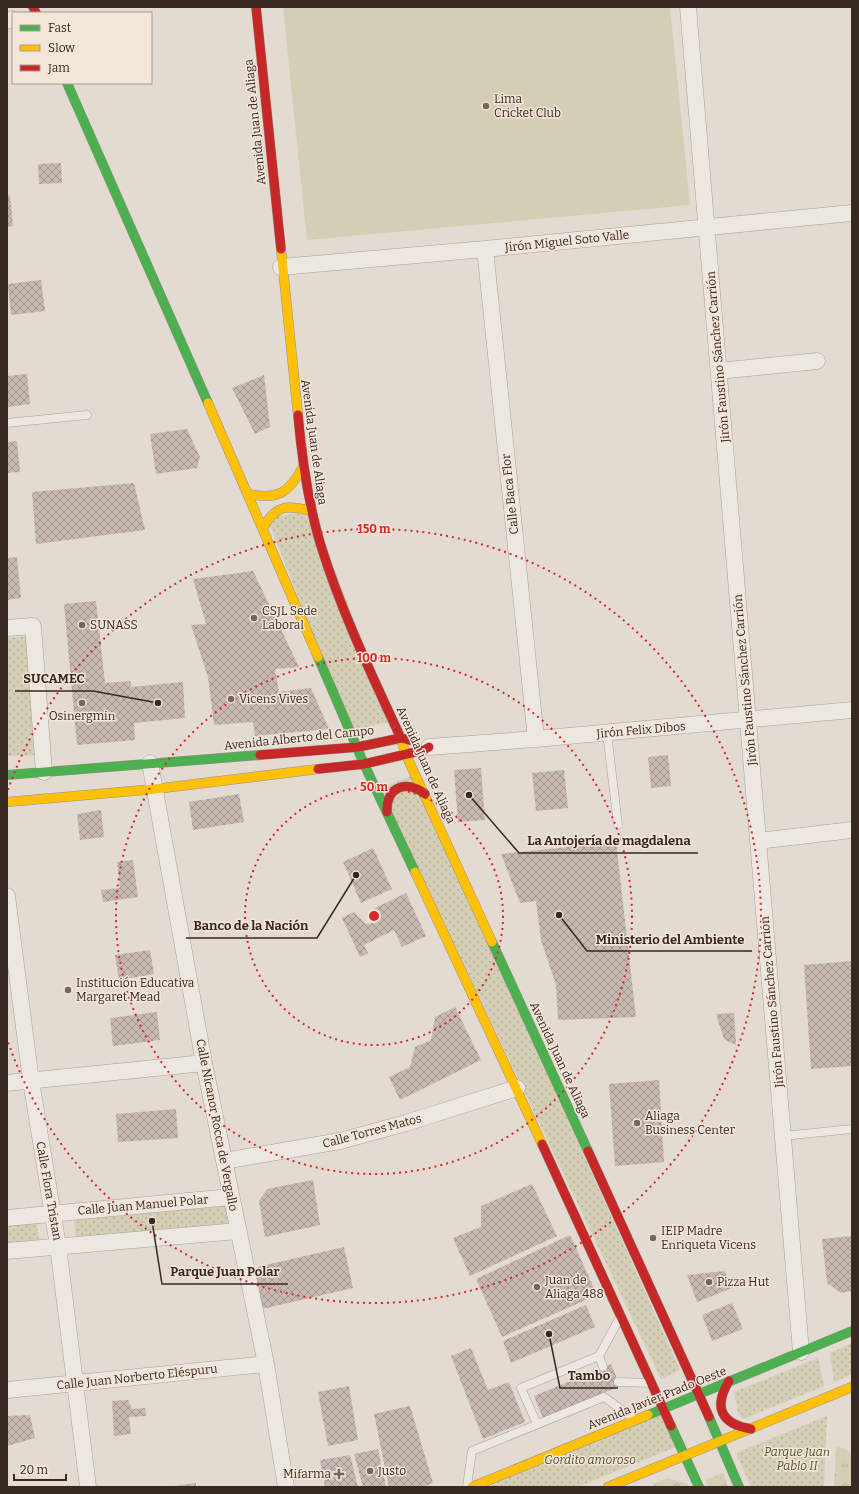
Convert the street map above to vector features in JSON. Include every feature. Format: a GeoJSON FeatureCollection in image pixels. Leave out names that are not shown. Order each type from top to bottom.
{"type":"FeatureCollection","features":[{"type":"Feature","properties":{"kind":"main road","name":"Avenida Juan de Aliaga"},"geometry":{"type":"LineString","coordinates":[[256,7],[281,267],[303,467],[322,549],[347,620],[401,738],[406,755],[699,1394],[739,1487]]}},
{"type":"Feature","properties":{"kind":"main road"},"geometry":{"type":"LineString","coordinates":[[67,84],[263,528],[364,764],[517,1088],[699,1487]]}},
{"type":"Feature","properties":{"kind":"main road"},"geometry":{"type":"LineString","coordinates":[[248,494],[260,497],[273,496],[285,492],[295,484],[303,467]]}},
{"type":"Feature","properties":{"kind":"main road"},"geometry":{"type":"LineString","coordinates":[[263,528],[275,510],[285,507],[296,507],[312,511]]}},
{"type":"Feature","properties":{"kind":"main road","name":"Avenida Alberto del Campo"},"geometry":{"type":"LineString","coordinates":[[7,775],[358,747],[401,738],[429,747]]}},
{"type":"Feature","properties":{"kind":"main road"},"geometry":{"type":"LineString","coordinates":[[7,802],[155,789],[364,764],[406,755],[429,747]]}},
{"type":"Feature","properties":{"kind":"main road"},"geometry":{"type":"LineString","coordinates":[[387,812],[387,800],[393,790],[398,787],[410,785],[420,790],[424,794]]}},
{"type":"Feature","properties":{"kind":"main road","name":"Avenida Javier Prado Oeste"},"geometry":{"type":"LineString","coordinates":[[472,1487],[852,1331]]}},
{"type":"Feature","properties":{"kind":"main road"},"geometry":{"type":"LineString","coordinates":[[729,1382],[720,1397],[722,1414],[732,1424],[740,1428],[751,1429]]}},
{"type":"Feature","properties":{"kind":"main road"},"geometry":{"type":"LineString","coordinates":[[608,1487],[852,1387]]}},
{"type":"Feature","properties":{"kind":"street","name":"Jirón Faustino Sánchez Carrión"},"geometry":{"type":"LineString","coordinates":[[688,7],[801,1352]]}},
{"type":"Feature","properties":{"kind":"street","name":"Jirón Miguel Soto Valle"},"geometry":{"type":"LineString","coordinates":[[281,267],[485,249],[852,213]]}},
{"type":"Feature","properties":{"kind":"street","name":"Calle Baca Flor"},"geometry":{"type":"LineString","coordinates":[[485,249],[536,739]]}},
{"type":"Feature","properties":{"kind":"street"},"geometry":{"type":"LineString","coordinates":[[719,371],[817,361]]}},
{"type":"Feature","properties":{"kind":"street"},"geometry":{"type":"LineString","coordinates":[[7,628],[33,626],[44,772]]}},
{"type":"Feature","properties":{"kind":"street","name":"Jirón Felix Dibos"},"geometry":{"type":"LineString","coordinates":[[429,747],[607,733],[852,710]]}},
{"type":"Feature","properties":{"kind":"street","name":"Calle Nicanor Rocca de Vergallo"},"geometry":{"type":"LineString","coordinates":[[150,763],[204,1063],[266,1364],[286,1487]]}},
{"type":"Feature","properties":{"kind":"street"},"geometry":{"type":"LineString","coordinates":[[758,841],[852,830]]}},
{"type":"Feature","properties":{"kind":"street","name":"Calle Flora Tristan"},"geometry":{"type":"LineString","coordinates":[[7,896],[31,1081],[58,1246],[88,1487]]}},
{"type":"Feature","properties":{"kind":"street"},"geometry":{"type":"LineString","coordinates":[[7,1083],[204,1063]]}},
{"type":"Feature","properties":{"kind":"street","name":"Calle Torres Matos"},"geometry":{"type":"LineString","coordinates":[[224,1161],[346,1140],[517,1088]]}},
{"type":"Feature","properties":{"kind":"street","name":"Calle Juan Manuel Polar"},"geometry":{"type":"LineString","coordinates":[[7,1218],[231,1197]]}},
{"type":"Feature","properties":{"kind":"street"},"geometry":{"type":"LineString","coordinates":[[7,1251],[238,1230]]}},
{"type":"Feature","properties":{"kind":"street","name":"Calle Juan Norberto Eléspuru"},"geometry":{"type":"LineString","coordinates":[[7,1390],[266,1364]]}},
{"type":"Feature","properties":{"kind":"lane"},"geometry":{"type":"LineString","coordinates":[[7,423],[87,415]]}},
{"type":"Feature","properties":{"kind":"lane"},"geometry":{"type":"LineString","coordinates":[[607,733],[618,825]]}},
{"type":"Feature","properties":{"kind":"lane"},"geometry":{"type":"LineString","coordinates":[[783,1136],[852,1129]]}},
{"type":"Feature","properties":{"kind":"lane"},"geometry":{"type":"LineString","coordinates":[[537,1424],[520,1388],[599,1356],[621,1314]]}},
{"type":"Feature","properties":{"kind":"lane"},"geometry":{"type":"LineString","coordinates":[[599,1356],[603,1368]]}},
{"type":"Feature","properties":{"kind":"lane"},"geometry":{"type":"LineString","coordinates":[[618,1382],[652,1383]]}},
{"type":"Feature","properties":{"kind":"lane"},"geometry":{"type":"LineString","coordinates":[[467,1487],[472,1451],[605,1394],[635,1420]]}},
{"type":"Feature","properties":{"kind":"green space","name":"Lima Cricket Club"},"geometry":{"type":"Polygon","coordinates":[[[283,7],[670,7],[690,205],[307,240],[283,7]]]}},
{"type":"Feature","properties":{"kind":"green space"},"geometry":{"type":"Polygon","coordinates":[[[312,511],[393,721],[351,731],[267,518],[312,511]]]}},
{"type":"Feature","properties":{"kind":"green space"},"geometry":{"type":"Polygon","coordinates":[[[29,636],[37,755],[7,756],[7,638],[29,636]]]}},
{"type":"Feature","properties":{"kind":"green space"},"geometry":{"type":"Polygon","coordinates":[[[414,775],[680,1370],[661,1379],[380,788],[414,775]]]}},
{"type":"Feature","properties":{"kind":"green space"},"geometry":{"type":"Polygon","coordinates":[[[223,1197],[232,1231],[77,1245],[73,1212],[223,1197]]]}},
{"type":"Feature","properties":{"kind":"green space"},"geometry":{"type":"Polygon","coordinates":[[[36,1215],[40,1248],[7,1251],[7,1218],[36,1215]]]}},
{"type":"Feature","properties":{"kind":"green space"},"geometry":{"type":"Polygon","coordinates":[[[852,1343],[852,1374],[834,1382],[830,1353],[852,1343]]]}},
{"type":"Feature","properties":{"kind":"green space"},"geometry":{"type":"Polygon","coordinates":[[[818,1358],[824,1386],[743,1419],[738,1413],[734,1392],[818,1358]]]}},
{"type":"Feature","properties":{"kind":"green space","name":"Gordito amoroso"},"geometry":{"type":"Polygon","coordinates":[[[664,1408],[681,1445],[577,1487],[468,1487],[664,1408]]]}},
{"type":"Feature","properties":{"kind":"green space","name":"Parque Juan Pablo II"},"geometry":{"type":"Polygon","coordinates":[[[827,1416],[824,1487],[751,1487],[736,1453],[827,1416]]]}},
{"type":"Feature","properties":{"kind":"green space"},"geometry":{"type":"Polygon","coordinates":[[[836,1447],[843,1448],[852,1453],[852,1487],[834,1487],[836,1447]]]}},
{"type":"Feature","properties":{"kind":"green space"},"geometry":{"type":"Polygon","coordinates":[[[723,1473],[728,1487],[708,1487],[705,1480],[723,1473]]]}},
{"type":"Feature","properties":{"kind":"green space"},"geometry":{"type":"Polygon","coordinates":[[[667,1478],[688,1484],[689,1487],[654,1487],[653,1484],[667,1478]]]}},
{"type":"Feature","properties":{"kind":"building"},"geometry":{"type":"Polygon","coordinates":[[[61,163],[62,183],[39,184],[38,164],[61,163]]]}},
{"type":"Feature","properties":{"kind":"building"},"geometry":{"type":"Polygon","coordinates":[[[10,195],[13,226],[7,227],[7,196],[10,195]]]}},
{"type":"Feature","properties":{"kind":"building"},"geometry":{"type":"Polygon","coordinates":[[[41,280],[45,311],[11,315],[8,284],[41,280]]]}},
{"type":"Feature","properties":{"kind":"building"},"geometry":{"type":"Polygon","coordinates":[[[27,374],[30,404],[7,407],[7,376],[27,374]]]}},
{"type":"Feature","properties":{"kind":"building"},"geometry":{"type":"Polygon","coordinates":[[[264,375],[270,427],[255,434],[232,388],[264,375]]]}},
{"type":"Feature","properties":{"kind":"building"},"geometry":{"type":"Polygon","coordinates":[[[187,429],[200,457],[197,468],[156,474],[150,434],[187,429]]]}},
{"type":"Feature","properties":{"kind":"building"},"geometry":{"type":"Polygon","coordinates":[[[17,441],[20,472],[7,473],[7,442],[17,441]]]}},
{"type":"Feature","properties":{"kind":"building"},"geometry":{"type":"Polygon","coordinates":[[[134,483],[145,530],[36,544],[32,492],[134,483]]]}},
{"type":"Feature","properties":{"kind":"building"},"geometry":{"type":"Polygon","coordinates":[[[17,557],[21,598],[7,600],[7,558],[17,557]]]}},
{"type":"Feature","properties":{"kind":"building"},"geometry":{"type":"Polygon","coordinates":[[[253,571],[299,667],[275,669],[279,692],[311,688],[329,729],[255,736],[253,722],[214,725],[208,677],[191,625],[206,624],[193,579],[253,571]]]}},
{"type":"Feature","properties":{"kind":"building"},"geometry":{"type":"Polygon","coordinates":[[[96,601],[105,683],[131,681],[131,687],[183,682],[185,718],[134,723],[135,740],[77,745],[64,604],[96,601]]]}},
{"type":"Feature","properties":{"kind":"building"},"geometry":{"type":"Polygon","coordinates":[[[668,755],[671,786],[651,788],[648,757],[668,755]]]}},
{"type":"Feature","properties":{"kind":"building"},"geometry":{"type":"Polygon","coordinates":[[[481,768],[485,820],[458,822],[454,770],[481,768]]]}},
{"type":"Feature","properties":{"kind":"building"},"geometry":{"type":"Polygon","coordinates":[[[564,770],[568,808],[536,811],[532,773],[564,770]]]}},
{"type":"Feature","properties":{"kind":"building"},"geometry":{"type":"Polygon","coordinates":[[[239,794],[244,822],[193,830],[189,802],[239,794]]]}},
{"type":"Feature","properties":{"kind":"building"},"geometry":{"type":"Polygon","coordinates":[[[101,810],[104,837],[80,840],[77,814],[101,810]]]}},
{"type":"Feature","properties":{"kind":"building"},"geometry":{"type":"Polygon","coordinates":[[[616,842],[636,1017],[558,1020],[556,985],[541,940],[536,901],[520,903],[501,854],[616,842]]]}},
{"type":"Feature","properties":{"kind":"building"},"geometry":{"type":"Polygon","coordinates":[[[373,848],[392,889],[361,903],[343,862],[373,848]]]}},
{"type":"Feature","properties":{"kind":"building"},"geometry":{"type":"Polygon","coordinates":[[[133,860],[138,897],[103,902],[101,890],[120,888],[117,862],[133,860]]]}},
{"type":"Feature","properties":{"kind":"building"},"geometry":{"type":"Polygon","coordinates":[[[406,893],[426,936],[402,947],[394,930],[364,945],[368,953],[360,957],[342,918],[354,912],[366,924],[375,923],[373,909],[406,893]]]}},
{"type":"Feature","properties":{"kind":"building"},"geometry":{"type":"Polygon","coordinates":[[[150,950],[154,974],[119,980],[115,955],[150,950]]]}},
{"type":"Feature","properties":{"kind":"building"},"geometry":{"type":"Polygon","coordinates":[[[852,961],[852,1066],[811,1069],[804,965],[852,961]]]}},
{"type":"Feature","properties":{"kind":"building"},"geometry":{"type":"Polygon","coordinates":[[[455,1007],[481,1060],[400,1100],[389,1077],[410,1067],[415,1047],[431,1040],[435,1017],[455,1007]]]}},
{"type":"Feature","properties":{"kind":"building"},"geometry":{"type":"Polygon","coordinates":[[[157,1012],[160,1040],[113,1046],[110,1018],[157,1012]]]}},
{"type":"Feature","properties":{"kind":"building"},"geometry":{"type":"Polygon","coordinates":[[[734,1013],[736,1045],[724,1039],[716,1014],[734,1013]]]}},
{"type":"Feature","properties":{"kind":"building","name":"Aliaga Business Center"},"geometry":{"type":"Polygon","coordinates":[[[659,1080],[664,1162],[615,1166],[609,1084],[659,1080]]]}},
{"type":"Feature","properties":{"kind":"building"},"geometry":{"type":"Polygon","coordinates":[[[176,1109],[178,1138],[118,1142],[116,1114],[176,1109]]]}},
{"type":"Feature","properties":{"kind":"building"},"geometry":{"type":"Polygon","coordinates":[[[313,1180],[320,1225],[265,1237],[259,1201],[267,1189],[313,1180]]]}},
{"type":"Feature","properties":{"kind":"building"},"geometry":{"type":"Polygon","coordinates":[[[532,1184],[557,1236],[470,1276],[453,1238],[481,1227],[481,1206],[532,1184]]]}},
{"type":"Feature","properties":{"kind":"building","name":"Juan de Aliaga 488"},"geometry":{"type":"Polygon","coordinates":[[[570,1235],[597,1295],[502,1337],[476,1279],[570,1235]]]}},
{"type":"Feature","properties":{"kind":"building"},"geometry":{"type":"Polygon","coordinates":[[[852,1236],[852,1291],[841,1293],[827,1283],[822,1239],[852,1236]]]}},
{"type":"Feature","properties":{"kind":"building"},"geometry":{"type":"Polygon","coordinates":[[[344,1247],[353,1288],[262,1309],[253,1268],[344,1247]]]}},
{"type":"Feature","properties":{"kind":"building","name":"Pizza Hut"},"geometry":{"type":"Polygon","coordinates":[[[725,1271],[732,1288],[697,1302],[687,1275],[725,1271]]]}},
{"type":"Feature","properties":{"kind":"building"},"geometry":{"type":"Polygon","coordinates":[[[732,1303],[743,1329],[712,1341],[702,1315],[732,1303]]]}},
{"type":"Feature","properties":{"kind":"building"},"geometry":{"type":"Polygon","coordinates":[[[586,1305],[595,1327],[511,1363],[503,1341],[586,1305]]]}},
{"type":"Feature","properties":{"kind":"building"},"geometry":{"type":"Polygon","coordinates":[[[471,1348],[488,1390],[509,1382],[525,1422],[483,1439],[451,1356],[471,1348]]]}},
{"type":"Feature","properties":{"kind":"building"},"geometry":{"type":"Polygon","coordinates":[[[611,1364],[620,1386],[543,1418],[534,1396],[611,1364]]]}},
{"type":"Feature","properties":{"kind":"building"},"geometry":{"type":"Polygon","coordinates":[[[349,1386],[358,1440],[328,1446],[318,1392],[349,1386]]]}},
{"type":"Feature","properties":{"kind":"building"},"geometry":{"type":"Polygon","coordinates":[[[128,1400],[132,1409],[145,1408],[146,1416],[129,1417],[131,1434],[114,1436],[112,1401],[128,1400]]]}},
{"type":"Feature","properties":{"kind":"building"},"geometry":{"type":"Polygon","coordinates":[[[410,1406],[433,1483],[422,1487],[389,1487],[374,1414],[410,1406]]]}},
{"type":"Feature","properties":{"kind":"building"},"geometry":{"type":"Polygon","coordinates":[[[30,1415],[35,1438],[7,1446],[7,1416],[30,1415]]]}},
{"type":"Feature","properties":{"kind":"building","name":"Justo"},"geometry":{"type":"Polygon","coordinates":[[[378,1449],[386,1487],[363,1487],[354,1454],[378,1449]]]}},
{"type":"Feature","properties":{"kind":"building","name":"Mifarma"},"geometry":{"type":"Polygon","coordinates":[[[350,1455],[358,1487],[325,1487],[320,1460],[350,1455]]]}},
{"type":"Feature","properties":{"kind":"building"},"geometry":{"type":"Polygon","coordinates":[[[196,1483],[196,1487],[174,1487],[174,1486],[196,1483]]]}},
{"type":"Feature","properties":{"kind":"traffic: fast"},"geometry":{"type":"LineString","coordinates":[[67,84],[208,403]]}},
{"type":"Feature","properties":{"kind":"traffic: fast"},"geometry":{"type":"LineString","coordinates":[[318,657],[364,764],[415,872]]}},
{"type":"Feature","properties":{"kind":"traffic: fast"},"geometry":{"type":"LineString","coordinates":[[7,775],[260,755]]}},
{"type":"Feature","properties":{"kind":"traffic: fast"},"geometry":{"type":"LineString","coordinates":[[492,942],[588,1151]]}},
{"type":"Feature","properties":{"kind":"traffic: fast"},"geometry":{"type":"LineString","coordinates":[[648,1415],[852,1331]]}},
{"type":"Feature","properties":{"kind":"traffic: fast"},"geometry":{"type":"LineString","coordinates":[[709,1417],[739,1487]]}},
{"type":"Feature","properties":{"kind":"traffic: fast"},"geometry":{"type":"LineString","coordinates":[[671,1426],[699,1487]]}},
{"type":"Feature","properties":{"kind":"traffic: slow"},"geometry":{"type":"LineString","coordinates":[[281,249],[298,415]]}},
{"type":"Feature","properties":{"kind":"traffic: slow"},"geometry":{"type":"LineString","coordinates":[[208,403],[318,657]]}},
{"type":"Feature","properties":{"kind":"traffic: slow"},"geometry":{"type":"LineString","coordinates":[[248,494],[267,496],[282,492],[293,483],[303,467]]}},
{"type":"Feature","properties":{"kind":"traffic: slow"},"geometry":{"type":"LineString","coordinates":[[263,528],[273,514],[283,508],[289,507],[312,511]]}},
{"type":"Feature","properties":{"kind":"traffic: slow"},"geometry":{"type":"LineString","coordinates":[[399,734],[406,755],[492,942]]}},
{"type":"Feature","properties":{"kind":"traffic: slow"},"geometry":{"type":"LineString","coordinates":[[7,802],[155,789],[318,769]]}},
{"type":"Feature","properties":{"kind":"traffic: slow"},"geometry":{"type":"LineString","coordinates":[[415,872],[542,1144]]}},
{"type":"Feature","properties":{"kind":"traffic: slow"},"geometry":{"type":"LineString","coordinates":[[608,1487],[852,1387]]}},
{"type":"Feature","properties":{"kind":"traffic: slow"},"geometry":{"type":"LineString","coordinates":[[472,1487],[648,1415]]}},
{"type":"Feature","properties":{"kind":"traffic: jam"},"geometry":{"type":"LineString","coordinates":[[33,7],[36,12]]}},
{"type":"Feature","properties":{"kind":"traffic: jam"},"geometry":{"type":"LineString","coordinates":[[256,7],[281,249]]}},
{"type":"Feature","properties":{"kind":"traffic: jam"},"geometry":{"type":"LineString","coordinates":[[298,415],[306,482],[322,549],[348,620],[399,734]]}},
{"type":"Feature","properties":{"kind":"traffic: jam"},"geometry":{"type":"LineString","coordinates":[[260,755],[358,747],[401,738],[413,741]]}},
{"type":"Feature","properties":{"kind":"traffic: jam"},"geometry":{"type":"LineString","coordinates":[[318,769],[364,764],[424,750],[429,747]]}},
{"type":"Feature","properties":{"kind":"traffic: jam"},"geometry":{"type":"LineString","coordinates":[[387,812],[390,797],[398,788],[411,787],[418,789],[425,794]]}},
{"type":"Feature","properties":{"kind":"traffic: jam"},"geometry":{"type":"LineString","coordinates":[[542,1144],[671,1426]]}},
{"type":"Feature","properties":{"kind":"traffic: jam"},"geometry":{"type":"LineString","coordinates":[[588,1151],[709,1417]]}},
{"type":"Feature","properties":{"kind":"traffic: jam"},"geometry":{"type":"LineString","coordinates":[[729,1381],[721,1399],[723,1413],[733,1423],[741,1427],[751,1429]]}},
{"type":"Feature","properties":{"kind":"place","name":"Lima Cricket Club"},"geometry":{"type":"Point","coordinates":[486,106]}},
{"type":"Feature","properties":{"kind":"place","name":"CSJL Sede Laboral"},"geometry":{"type":"Point","coordinates":[254,618]}},
{"type":"Feature","properties":{"kind":"place","name":"SUNASS"},"geometry":{"type":"Point","coordinates":[82,625]}},
{"type":"Feature","properties":{"kind":"place","name":"Vicens Vives"},"geometry":{"type":"Point","coordinates":[231,699]}},
{"type":"Feature","properties":{"kind":"place","name":"Osinergmin"},"geometry":{"type":"Point","coordinates":[82,703]}},
{"type":"Feature","properties":{"kind":"place","name":"SUCAMEC"},"geometry":{"type":"Point","coordinates":[158,703]}},
{"type":"Feature","properties":{"kind":"place","name":"La Antojería de magdalena"},"geometry":{"type":"Point","coordinates":[469,795]}},
{"type":"Feature","properties":{"kind":"place","name":"Banco de la Nación"},"geometry":{"type":"Point","coordinates":[356,875]}},
{"type":"Feature","properties":{"kind":"place","name":"Ministerio del Ambiente"},"geometry":{"type":"Point","coordinates":[559,915]}},
{"type":"Feature","properties":{"kind":"place","name":"Institución Educativa Margaret Mead"},"geometry":{"type":"Point","coordinates":[68,990]}},
{"type":"Feature","properties":{"kind":"place","name":"Aliaga Business Center"},"geometry":{"type":"Point","coordinates":[637,1123]}},
{"type":"Feature","properties":{"kind":"place","name":"Parque Juan Polar"},"geometry":{"type":"Point","coordinates":[152,1221]}},
{"type":"Feature","properties":{"kind":"place","name":"IEIP Madre Enriqueta Vicens"},"geometry":{"type":"Point","coordinates":[653,1238]}},
{"type":"Feature","properties":{"kind":"place","name":"Pizza Hut"},"geometry":{"type":"Point","coordinates":[709,1282]}},
{"type":"Feature","properties":{"kind":"place","name":"Juan de Aliaga 488"},"geometry":{"type":"Point","coordinates":[537,1287]}},
{"type":"Feature","properties":{"kind":"place","name":"Tambo"},"geometry":{"type":"Point","coordinates":[549,1334]}},
{"type":"Feature","properties":{"kind":"place","name":"Justo"},"geometry":{"type":"Point","coordinates":[370,1471]}},
{"type":"Feature","properties":{"kind":"place","name":"Mifarma"},"geometry":{"type":"Point","coordinates":[339,1474]}}]}
